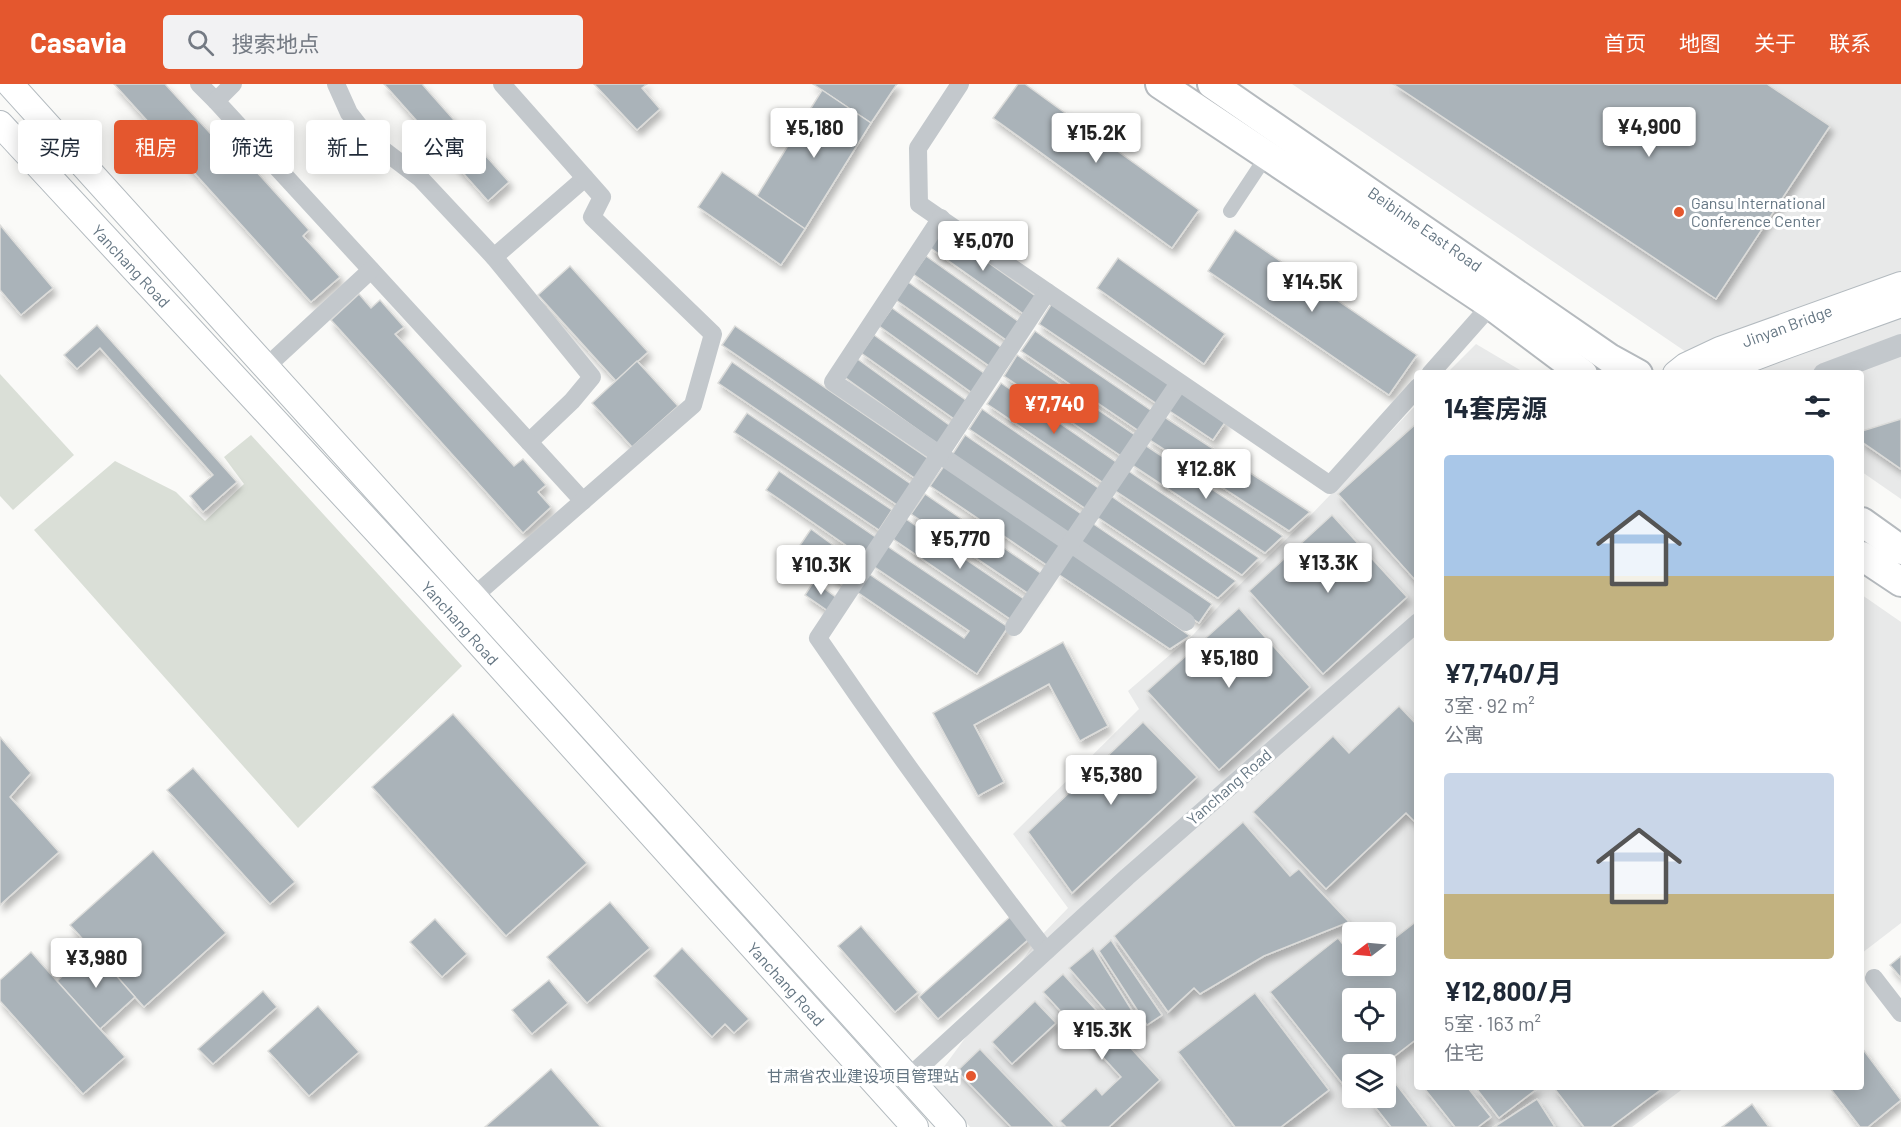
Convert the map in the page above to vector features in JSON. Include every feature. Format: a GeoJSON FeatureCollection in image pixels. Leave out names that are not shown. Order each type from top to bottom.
{"type":"FeatureCollection","features":[{"type":"Feature","properties":{"kind":"main road","name":"Yanchang Road"},"geometry":{"type":"LineString","coordinates":[[10,84],[953,1127]]}},
{"type":"Feature","properties":{"kind":"main road","name":"Beibinhe East Road"},"geometry":{"type":"LineString","coordinates":[[1160,84],[1491,305],[1578,370]]}},
{"type":"Feature","properties":{"kind":"main road","name":"Beibinhe East Road"},"geometry":{"type":"LineString","coordinates":[[1212,84],[1628,370]]}},
{"type":"Feature","properties":{"kind":"main road","name":"Yanchang Road"},"geometry":{"type":"LineString","coordinates":[[0,124],[442,602],[915,1127]]}},
{"type":"Feature","properties":{"kind":"main road","name":"Jinyan Bridge"},"geometry":{"type":"LineString","coordinates":[[1784,337],[1901,285]]}},
{"type":"Feature","properties":{"kind":"main road","name":"Jinyan Bridge"},"geometry":{"type":"LineString","coordinates":[[1681,370],[1720,350],[1784,337],[1901,304]]}},
{"type":"Feature","properties":{"kind":"main road"},"geometry":{"type":"LineString","coordinates":[[1725,370],[1784,337]]}},
{"type":"Feature","properties":{"kind":"main road"},"geometry":{"type":"LineString","coordinates":[[1760,370],[1784,337]]}},
{"type":"Feature","properties":{"kind":"main road"},"geometry":{"type":"LineString","coordinates":[[1864,523],[1901,550]]}},
{"type":"Feature","properties":{"kind":"main road"},"geometry":{"type":"LineString","coordinates":[[1864,557],[1901,582]]}},
{"type":"Feature","properties":{"kind":"street"},"geometry":{"type":"LineString","coordinates":[[199,84],[583,501]]}},
{"type":"Feature","properties":{"kind":"street"},"geometry":{"type":"LineString","coordinates":[[216,101],[233,84]]}},
{"type":"Feature","properties":{"kind":"street"},"geometry":{"type":"LineString","coordinates":[[336,84],[349,113],[370,140],[420,178],[494,256],[592,377],[573,401],[529,442]]}},
{"type":"Feature","properties":{"kind":"street"},"geometry":{"type":"LineString","coordinates":[[474,596],[693,405],[713,334],[592,217],[602,197],[502,84]]}},
{"type":"Feature","properties":{"kind":"street"},"geometry":{"type":"LineString","coordinates":[[960,84],[918,148],[919,204],[1330,485],[1414,391]]}},
{"type":"Feature","properties":{"kind":"street"},"geometry":{"type":"LineString","coordinates":[[1230,211],[1267,155]]}},
{"type":"Feature","properties":{"kind":"street"},"geometry":{"type":"LineString","coordinates":[[494,256],[585,178]]}},
{"type":"Feature","properties":{"kind":"street"},"geometry":{"type":"LineString","coordinates":[[941,218],[833,382],[1186,622]]}},
{"type":"Feature","properties":{"kind":"street"},"geometry":{"type":"LineString","coordinates":[[266,367],[371,270]]}},
{"type":"Feature","properties":{"kind":"street"},"geometry":{"type":"LineString","coordinates":[[1046,951],[973,857],[818,638],[1047,292]]}},
{"type":"Feature","properties":{"kind":"street"},"geometry":{"type":"LineString","coordinates":[[1434,370],[1491,305]]}},
{"type":"Feature","properties":{"kind":"street"},"geometry":{"type":"LineString","coordinates":[[1835,370],[1901,345]]}},
{"type":"Feature","properties":{"kind":"street"},"geometry":{"type":"LineString","coordinates":[[1014,627],[1179,382]]}},
{"type":"Feature","properties":{"kind":"street","name":"Yanchang Road"},"geometry":{"type":"LineString","coordinates":[[909,1077],[1127,877],[1414,626]]}},
{"type":"Feature","properties":{"kind":"street"},"geometry":{"type":"LineString","coordinates":[[1874,978],[1901,1013]]}},
{"type":"Feature","properties":{"kind":"shaded area"},"geometry":{"type":"Polygon","coordinates":[[[1292,84],[1901,84],[1901,499],[1864,473],[1864,370],[1713,370],[1292,84]]]}},
{"type":"Feature","properties":{"kind":"shaded area"},"geometry":{"type":"Polygon","coordinates":[[[1476,344],[1520,370],[1450,370],[1476,344]]]}},
{"type":"Feature","properties":{"kind":"shaded area"},"geometry":{"type":"Polygon","coordinates":[[[0,374],[74,455],[13,510],[0,496],[0,374]]]}},
{"type":"Feature","properties":{"kind":"shaded area"},"geometry":{"type":"Polygon","coordinates":[[[1414,407],[1414,1090],[1681,1090],[1632,1127],[970,1127],[932,1083],[1038,939],[1068,908],[1013,834],[1139,709],[1128,691],[1193,635],[1225,599],[1309,517],[1414,407]]]}},
{"type":"Feature","properties":{"kind":"shaded area"},"geometry":{"type":"Polygon","coordinates":[[[251,435],[462,666],[298,828],[34,530],[115,461],[176,492],[205,521],[244,484],[224,457],[251,435]]]}},
{"type":"Feature","properties":{"kind":"shaded area"},"geometry":{"type":"Polygon","coordinates":[[[1864,596],[1901,622],[1901,923],[1864,951],[1864,596]]]}},
{"type":"Feature","properties":{"kind":"building"},"geometry":{"type":"Polygon","coordinates":[[[114,84],[165,84],[198,120],[147,120],[114,84]]]}},
{"type":"Feature","properties":{"kind":"building"},"geometry":{"type":"Polygon","coordinates":[[[384,84],[422,84],[454,120],[416,120],[384,84]]]}},
{"type":"Feature","properties":{"kind":"building"},"geometry":{"type":"Polygon","coordinates":[[[594,84],[647,84],[642,88],[660,109],[637,130],[594,84]]]}},
{"type":"Feature","properties":{"kind":"building"},"geometry":{"type":"Polygon","coordinates":[[[813,84],[897,84],[871,123],[813,84]]]}},
{"type":"Feature","properties":{"kind":"building"},"geometry":{"type":"Polygon","coordinates":[[[1018,84],[1025,84],[1199,210],[1172,248],[993,118],[1018,84]]]}},
{"type":"Feature","properties":{"kind":"building","name":"Gansu International Conference Center"},"geometry":{"type":"Polygon","coordinates":[[[1393,84],[1767,84],[1830,126],[1716,299],[1393,84]]]}},
{"type":"Feature","properties":{"kind":"building"},"geometry":{"type":"Polygon","coordinates":[[[822,90],[871,123],[805,229],[757,196],[822,90]]]}},
{"type":"Feature","properties":{"kind":"building"},"geometry":{"type":"Polygon","coordinates":[[[198,120],[210,133],[210,174],[259,174],[309,230],[303,236],[340,277],[311,302],[195,174],[198,174],[198,120]]]}},
{"type":"Feature","properties":{"kind":"building"},"geometry":{"type":"Polygon","coordinates":[[[486,156],[509,182],[488,201],[464,174],[486,174],[486,156]]]}},
{"type":"Feature","properties":{"kind":"building"},"geometry":{"type":"Polygon","coordinates":[[[722,172],[805,229],[781,265],[698,207],[722,172]]]}},
{"type":"Feature","properties":{"kind":"building"},"geometry":{"type":"Polygon","coordinates":[[[0,225],[53,288],[21,315],[0,290],[0,225]]]}},
{"type":"Feature","properties":{"kind":"building"},"geometry":{"type":"Polygon","coordinates":[[[941,229],[1037,297],[1025,315],[929,247],[941,229]]]}},
{"type":"Feature","properties":{"kind":"building"},"geometry":{"type":"Polygon","coordinates":[[[1235,230],[1417,355],[1389,395],[1208,271],[1235,230]]]}},
{"type":"Feature","properties":{"kind":"building"},"geometry":{"type":"Polygon","coordinates":[[[926,256],[1022,324],[1009,342],[913,274],[926,256]]]}},
{"type":"Feature","properties":{"kind":"building"},"geometry":{"type":"Polygon","coordinates":[[[1118,258],[1225,334],[1204,364],[1097,288],[1118,258]]]}},
{"type":"Feature","properties":{"kind":"building"},"geometry":{"type":"Polygon","coordinates":[[[570,266],[648,352],[616,381],[538,295],[570,266]]]}},
{"type":"Feature","properties":{"kind":"building"},"geometry":{"type":"Polygon","coordinates":[[[908,282],[1005,350],[992,368],[896,300],[908,282]]]}},
{"type":"Feature","properties":{"kind":"building"},"geometry":{"type":"Polygon","coordinates":[[[359,294],[371,308],[380,300],[404,327],[395,334],[514,466],[523,459],[546,485],[538,492],[551,507],[523,533],[331,320],[359,294]]]}},
{"type":"Feature","properties":{"kind":"building"},"geometry":{"type":"Polygon","coordinates":[[[1052,303],[1173,385],[1160,406],[1039,324],[1052,303]]]}},
{"type":"Feature","properties":{"kind":"building"},"geometry":{"type":"Polygon","coordinates":[[[892,308],[988,376],[975,395],[879,326],[892,308]]]}},
{"type":"Feature","properties":{"kind":"building"},"geometry":{"type":"Polygon","coordinates":[[[97,325],[237,482],[203,512],[190,496],[213,475],[100,348],[77,369],[64,355],[97,325]]]}},
{"type":"Feature","properties":{"kind":"building"},"geometry":{"type":"Polygon","coordinates":[[[735,326],[929,459],[916,479],[722,345],[735,326]]]}},
{"type":"Feature","properties":{"kind":"building"},"geometry":{"type":"Polygon","coordinates":[[[1035,331],[1155,413],[1142,433],[1021,351],[1035,331]]]}},
{"type":"Feature","properties":{"kind":"building"},"geometry":{"type":"Polygon","coordinates":[[[874,335],[970,403],[957,421],[861,353],[874,335]]]}},
{"type":"Feature","properties":{"kind":"building"},"geometry":{"type":"Polygon","coordinates":[[[1017,355],[1138,437],[1124,458],[1004,376],[1017,355]]]}},
{"type":"Feature","properties":{"kind":"building"},"geometry":{"type":"Polygon","coordinates":[[[856,358],[952,427],[939,445],[843,376],[856,358]]]}},
{"type":"Feature","properties":{"kind":"building"},"geometry":{"type":"Polygon","coordinates":[[[637,361],[678,406],[632,447],[592,403],[637,361]]]}},
{"type":"Feature","properties":{"kind":"building"},"geometry":{"type":"Polygon","coordinates":[[[732,362],[911,484],[897,505],[718,383],[732,362]]]}},
{"type":"Feature","properties":{"kind":"building"},"geometry":{"type":"Polygon","coordinates":[[[1001,383],[1122,466],[1108,486],[987,404],[1001,383]]]}},
{"type":"Feature","properties":{"kind":"building"},"geometry":{"type":"Polygon","coordinates":[[[1181,390],[1226,421],[1213,440],[1168,410],[1181,390]]]}},
{"type":"Feature","properties":{"kind":"building"},"geometry":{"type":"Polygon","coordinates":[[[982,409],[1103,491],[1089,511],[969,429],[982,409]]]}},
{"type":"Feature","properties":{"kind":"building"},"geometry":{"type":"Polygon","coordinates":[[[747,413],[892,510],[879,530],[734,432],[747,413]]]}},
{"type":"Feature","properties":{"kind":"building"},"geometry":{"type":"Polygon","coordinates":[[[1163,416],[1310,512],[1289,531],[1148,439],[1163,416]]]}},
{"type":"Feature","properties":{"kind":"building"},"geometry":{"type":"Polygon","coordinates":[[[1901,419],[1901,469],[1864,443],[1864,430],[1901,419]]]}},
{"type":"Feature","properties":{"kind":"building"},"geometry":{"type":"Polygon","coordinates":[[[1414,426],[1414,579],[1338,494],[1414,426]]]}},
{"type":"Feature","properties":{"kind":"building"},"geometry":{"type":"Polygon","coordinates":[[[965,435],[1086,517],[1072,537],[952,455],[965,435]]]}},
{"type":"Feature","properties":{"kind":"building"},"geometry":{"type":"Polygon","coordinates":[[[1145,445],[1283,536],[1265,553],[1132,465],[1145,445]]]}},
{"type":"Feature","properties":{"kind":"building"},"geometry":{"type":"Polygon","coordinates":[[[944,466],[1064,547],[1051,568],[930,486],[944,466]]]}},
{"type":"Feature","properties":{"kind":"building"},"geometry":{"type":"Polygon","coordinates":[[[1127,470],[1259,558],[1242,575],[1114,490],[1127,470]]]}},
{"type":"Feature","properties":{"kind":"building"},"geometry":{"type":"Polygon","coordinates":[[[779,471],[877,538],[863,557],[766,490],[779,471]]]}},
{"type":"Feature","properties":{"kind":"building"},"geometry":{"type":"Polygon","coordinates":[[[925,494],[1045,576],[1032,596],[911,514],[925,494]]]}},
{"type":"Feature","properties":{"kind":"building"},"geometry":{"type":"Polygon","coordinates":[[[1111,496],[1236,581],[1218,598],[1097,517],[1111,496]]]}},
{"type":"Feature","properties":{"kind":"building"},"geometry":{"type":"Polygon","coordinates":[[[1332,515],[1407,597],[1323,674],[1249,591],[1332,515]]]}},
{"type":"Feature","properties":{"kind":"building"},"geometry":{"type":"Polygon","coordinates":[[[906,519],[1027,601],[1013,621],[893,539],[906,519]]]}},
{"type":"Feature","properties":{"kind":"building"},"geometry":{"type":"Polygon","coordinates":[[[1092,523],[1212,604],[1199,623],[1079,542],[1092,523]]]}},
{"type":"Feature","properties":{"kind":"building"},"geometry":{"type":"Polygon","coordinates":[[[811,529],[859,564],[843,585],[796,551],[811,529]]]}},
{"type":"Feature","properties":{"kind":"building"},"geometry":{"type":"Polygon","coordinates":[[[887,546],[1008,627],[977,674],[857,592],[869,574],[964,638],[969,631],[873,566],[887,546]]]}},
{"type":"Feature","properties":{"kind":"building"},"geometry":{"type":"Polygon","coordinates":[[[1072,553],[1190,636],[1170,649],[1058,574],[1072,553]]]}},
{"type":"Feature","properties":{"kind":"building"},"geometry":{"type":"Polygon","coordinates":[[[814,581],[837,598],[828,611],[805,595],[814,581]]]}},
{"type":"Feature","properties":{"kind":"building"},"geometry":{"type":"Polygon","coordinates":[[[1239,608],[1310,687],[1219,770],[1147,691],[1239,608]]]}},
{"type":"Feature","properties":{"kind":"building"},"geometry":{"type":"Polygon","coordinates":[[[1063,642],[1108,726],[1080,741],[1049,684],[974,725],[1004,782],[978,796],[933,713],[1063,642]]]}},
{"type":"Feature","properties":{"kind":"building"},"geometry":{"type":"Polygon","coordinates":[[[1399,706],[1414,722],[1414,821],[1406,813],[1326,889],[1253,812],[1333,736],[1349,753],[1399,706]]]}},
{"type":"Feature","properties":{"kind":"building"},"geometry":{"type":"Polygon","coordinates":[[[453,714],[587,863],[506,936],[372,787],[453,714]]]}},
{"type":"Feature","properties":{"kind":"building"},"geometry":{"type":"Polygon","coordinates":[[[1143,722],[1197,777],[1072,893],[1028,832],[1143,722]]]}},
{"type":"Feature","properties":{"kind":"building"},"geometry":{"type":"Polygon","coordinates":[[[0,737],[31,773],[10,797],[59,852],[0,905],[0,737]]]}},
{"type":"Feature","properties":{"kind":"building"},"geometry":{"type":"Polygon","coordinates":[[[193,768],[295,882],[270,904],[167,790],[193,768]]]}},
{"type":"Feature","properties":{"kind":"building"},"geometry":{"type":"Polygon","coordinates":[[[1243,822],[1290,876],[1299,869],[1349,922],[1342,922],[1342,925],[1264,956],[1200,994],[1194,988],[1168,1012],[1114,936],[1243,822]]]}},
{"type":"Feature","properties":{"kind":"building"},"geometry":{"type":"Polygon","coordinates":[[[153,851],[226,933],[144,1007],[70,925],[153,851]]]}},
{"type":"Feature","properties":{"kind":"building"},"geometry":{"type":"Polygon","coordinates":[[[610,902],[650,948],[587,1003],[547,957],[610,902]]]}},
{"type":"Feature","properties":{"kind":"building"},"geometry":{"type":"Polygon","coordinates":[[[1011,916],[1030,938],[938,1019],[919,997],[1011,916]]]}},
{"type":"Feature","properties":{"kind":"building"},"geometry":{"type":"Polygon","coordinates":[[[435,919],[467,954],[442,977],[410,942],[435,919]]]}},
{"type":"Feature","properties":{"kind":"building"},"geometry":{"type":"Polygon","coordinates":[[[1414,923],[1414,1041],[1396,1055],[1342,1054],[1342,1083],[1270,992],[1338,938],[1342,943],[1342,976],[1396,976],[1396,937],[1414,923]]]}},
{"type":"Feature","properties":{"kind":"building"},"geometry":{"type":"Polygon","coordinates":[[[861,926],[918,992],[895,1012],[838,946],[861,926]]]}},
{"type":"Feature","properties":{"kind":"building"},"geometry":{"type":"Polygon","coordinates":[[[1111,940],[1162,1015],[1147,1025],[1099,951],[1111,940]]]}},
{"type":"Feature","properties":{"kind":"building"},"geometry":{"type":"Polygon","coordinates":[[[682,948],[749,1019],[734,1033],[725,1024],[712,1037],[654,976],[682,948]]]}},
{"type":"Feature","properties":{"kind":"building"},"geometry":{"type":"Polygon","coordinates":[[[1093,948],[1144,1030],[1131,1040],[1069,968],[1093,948]]]}},
{"type":"Feature","properties":{"kind":"building"},"geometry":{"type":"Polygon","coordinates":[[[93,949],[135,997],[100,1029],[57,981],[93,949]]]}},
{"type":"Feature","properties":{"kind":"building"},"geometry":{"type":"Polygon","coordinates":[[[31,952],[125,1057],[83,1094],[0,1001],[0,980],[31,952]]]}},
{"type":"Feature","properties":{"kind":"building"},"geometry":{"type":"Polygon","coordinates":[[[1901,956],[1901,978],[1890,965],[1901,956]]]}},
{"type":"Feature","properties":{"kind":"building"},"geometry":{"type":"Polygon","coordinates":[[[1063,974],[1160,1080],[1109,1127],[1066,1127],[1060,1121],[1096,1088],[1102,1095],[1121,1077],[1043,992],[1063,974]]]}},
{"type":"Feature","properties":{"kind":"building"},"geometry":{"type":"Polygon","coordinates":[[[549,980],[568,1003],[532,1034],[512,1010],[549,980]]]}},
{"type":"Feature","properties":{"kind":"building"},"geometry":{"type":"Polygon","coordinates":[[[263,991],[277,1007],[213,1064],[198,1049],[263,991]]]}},
{"type":"Feature","properties":{"kind":"building"},"geometry":{"type":"Polygon","coordinates":[[[1255,993],[1329,1090],[1281,1127],[1235,1127],[1178,1052],[1255,993]]]}},
{"type":"Feature","properties":{"kind":"building"},"geometry":{"type":"Polygon","coordinates":[[[1035,1001],[1056,1023],[1012,1064],[992,1042],[1035,1001]]]}},
{"type":"Feature","properties":{"kind":"building"},"geometry":{"type":"Polygon","coordinates":[[[318,1006],[359,1052],[309,1096],[268,1051],[318,1006]]]}},
{"type":"Feature","properties":{"kind":"building"},"geometry":{"type":"Polygon","coordinates":[[[980,1049],[1055,1127],[1011,1127],[957,1071],[980,1049]]]}},
{"type":"Feature","properties":{"kind":"building"},"geometry":{"type":"Polygon","coordinates":[[[1864,1051],[1901,1100],[1868,1127],[1860,1127],[1832,1090],[1864,1090],[1864,1051]]]}},
{"type":"Feature","properties":{"kind":"building"},"geometry":{"type":"Polygon","coordinates":[[[551,1069],[601,1127],[485,1127],[524,1093],[551,1069]]]}},
{"type":"Feature","properties":{"kind":"building"},"geometry":{"type":"Polygon","coordinates":[[[1396,1084],[1429,1127],[1391,1127],[1376,1108],[1396,1108],[1396,1084]]]}},
{"type":"Feature","properties":{"kind":"building"},"geometry":{"type":"Polygon","coordinates":[[[1426,1090],[1470,1090],[1491,1117],[1478,1127],[1455,1127],[1426,1090]]]}},
{"type":"Feature","properties":{"kind":"building"},"geometry":{"type":"Polygon","coordinates":[[[1478,1090],[1535,1090],[1499,1118],[1478,1090]]]}},
{"type":"Feature","properties":{"kind":"building"},"geometry":{"type":"Polygon","coordinates":[[[1556,1090],[1660,1090],[1611,1127],[1584,1127],[1556,1090]]]}},
{"type":"Feature","properties":{"kind":"building"},"geometry":{"type":"Polygon","coordinates":[[[1537,1099],[1555,1127],[1494,1127],[1537,1099]]]}},
{"type":"Feature","properties":{"kind":"building"},"geometry":{"type":"Polygon","coordinates":[[[1752,1104],[1769,1127],[1722,1127],[1752,1104]]]}},
{"type":"Feature","properties":{"kind":"place","name":"Gansu International Conference Center"},"geometry":{"type":"Point","coordinates":[1679,212]}},
{"type":"Feature","properties":{"kind":"place","name":"甘肃省农业建设项目管理站"},"geometry":{"type":"Point","coordinates":[971,1076]}}]}
